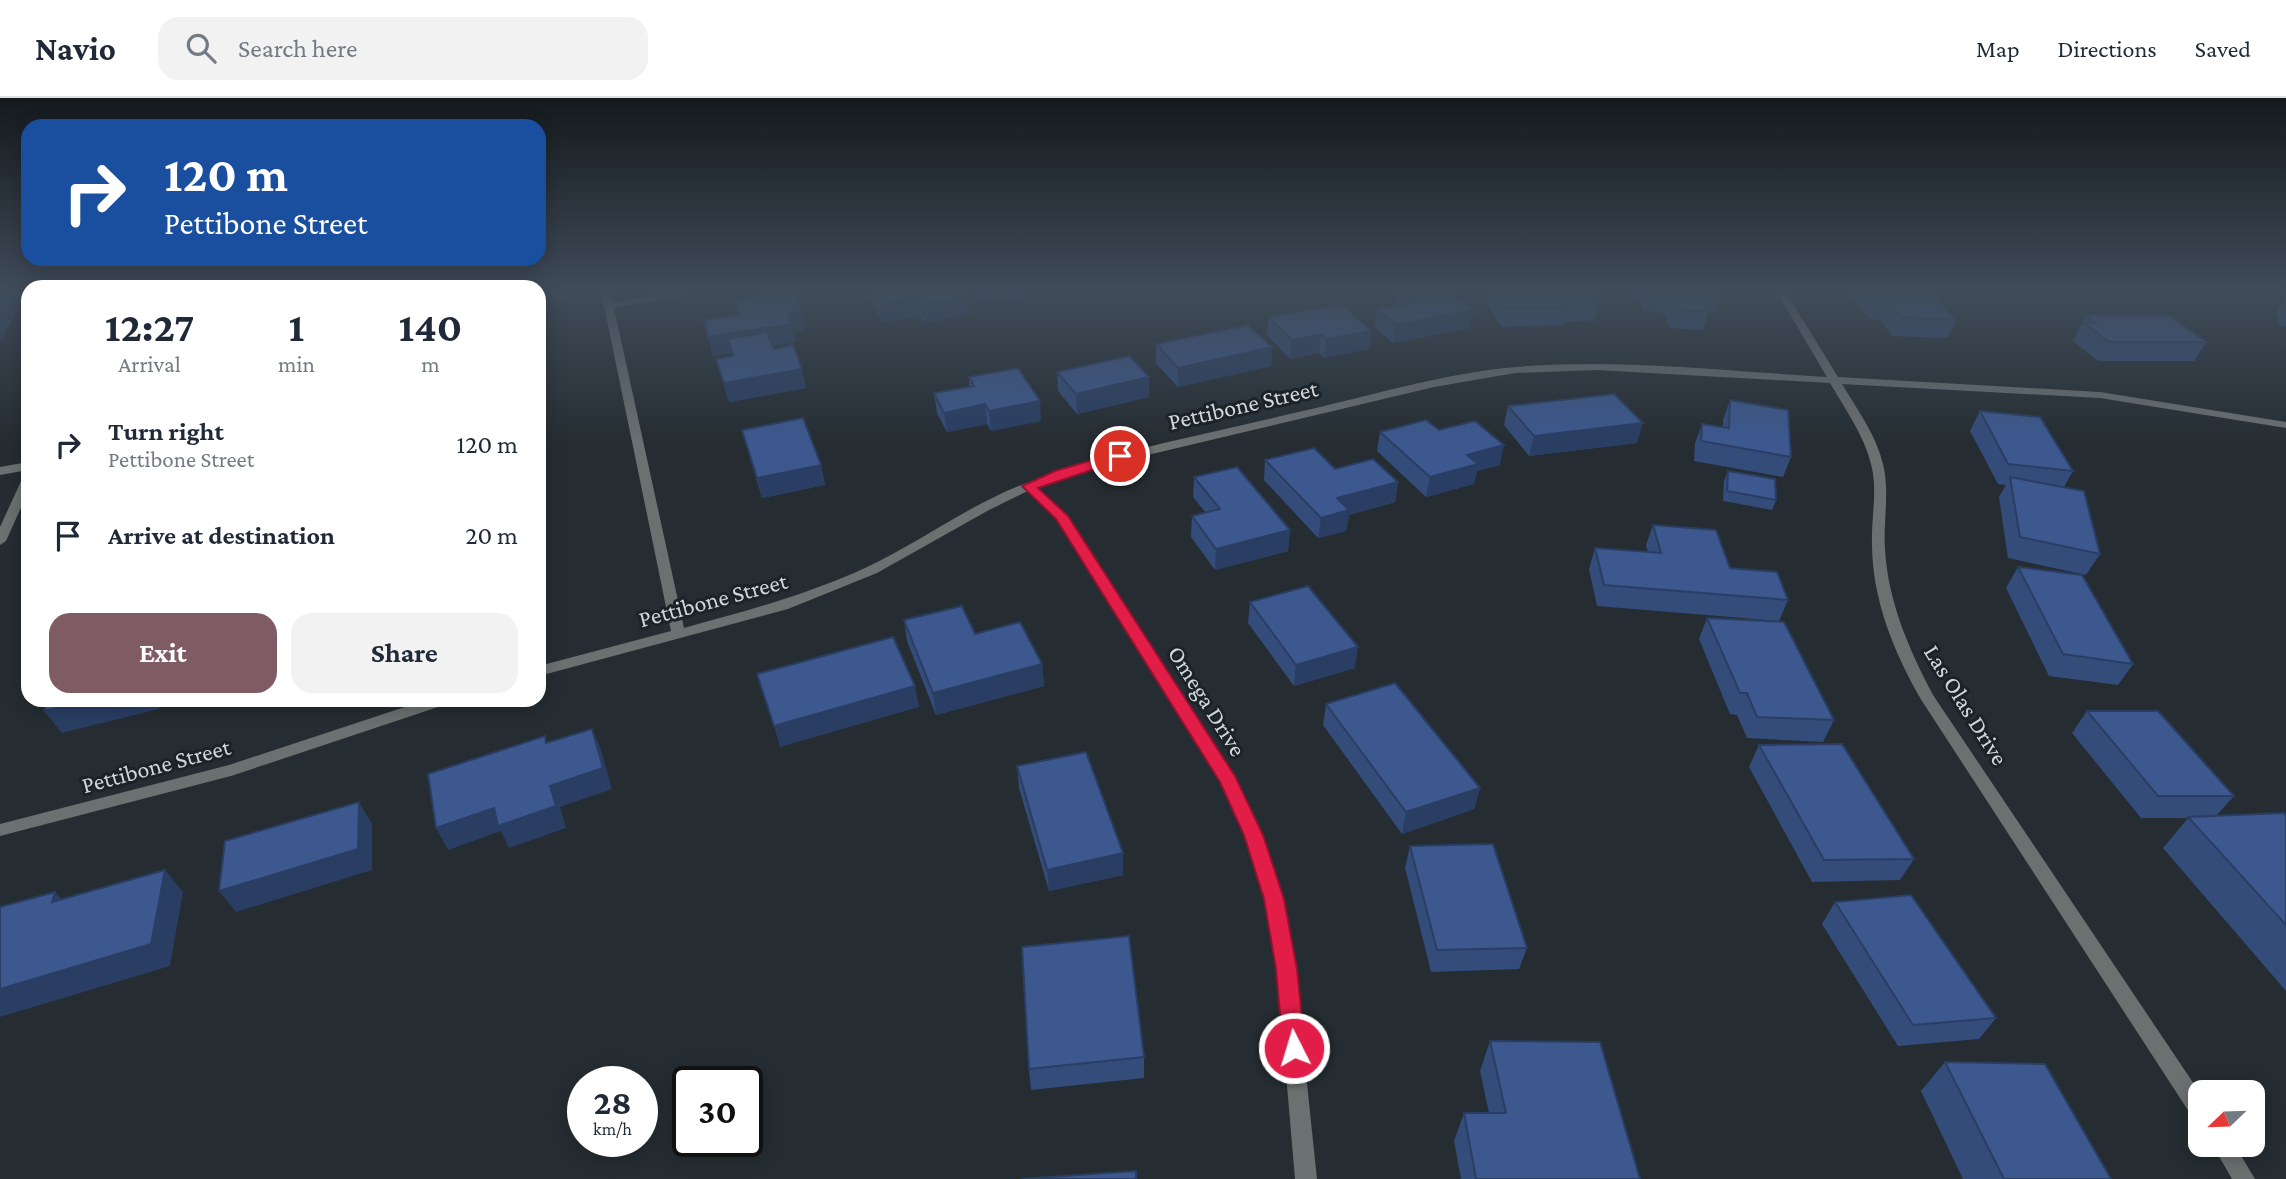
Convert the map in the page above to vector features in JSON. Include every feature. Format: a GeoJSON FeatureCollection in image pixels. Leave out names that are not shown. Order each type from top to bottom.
{"type":"FeatureCollection","features":[{"type":"Feature","properties":{"kind":"street"},"geometry":{"type":"LineString","coordinates":[[617,341],[678,633]]}},
{"type":"Feature","properties":{"kind":"street","name":"Las Olas Drive"},"geometry":{"type":"LineString","coordinates":[[1810,341],[1865,434],[1882,485],[1878,545],[1881,576],[1886,609],[1900,647],[1927,697],[2188,1093]]}},
{"type":"Feature","properties":{"kind":"street","name":"Pettibone Street"},"geometry":{"type":"LineString","coordinates":[[546,669],[783,606],[828,589],[872,570],[985,507],[1059,474],[1120,456],[1434,384],[1515,370],[1596,367],[2100,395],[2286,425]]}},
{"type":"Feature","properties":{"kind":"street"},"geometry":{"type":"LineString","coordinates":[[0,471],[21,467]]}},
{"type":"Feature","properties":{"kind":"street","name":"Omega Drive"},"geometry":{"type":"LineString","coordinates":[[1029,486],[1061,516],[1228,780],[1254,835],[1274,899],[1286,969],[1306,1179]]}},
{"type":"Feature","properties":{"kind":"street"},"geometry":{"type":"LineString","coordinates":[[0,541],[21,494]]}},
{"type":"Feature","properties":{"kind":"street","name":"Pettibone Street"},"geometry":{"type":"LineString","coordinates":[[0,830],[230,770],[421,707]]}},
{"type":"Feature","properties":{"kind":"street"},"geometry":{"type":"LineString","coordinates":[[2230,1157],[2244,1179]]}},
{"type":"Feature","properties":{"kind":"building"},"geometry":{"type":"Polygon","coordinates":[[[729,341],[771,341],[774,349],[793,345],[802,369],[724,383],[716,359],[733,356],[729,341]]]}},
{"type":"Feature","properties":{"kind":"building"},"geometry":{"type":"Polygon","coordinates":[[[1168,341],[1266,341],[1272,347],[1178,368],[1156,344],[1168,341]]]}},
{"type":"Feature","properties":{"kind":"building"},"geometry":{"type":"Polygon","coordinates":[[[2108,341],[2206,342],[2109,342],[2108,341]]]}},
{"type":"Feature","properties":{"kind":"building"},"geometry":{"type":"Polygon","coordinates":[[[1129,356],[1149,377],[1076,394],[1057,372],[1129,356]]]}},
{"type":"Feature","properties":{"kind":"building"},"geometry":{"type":"Polygon","coordinates":[[[1018,368],[1040,401],[989,411],[985,404],[944,413],[934,393],[974,386],[969,377],[1018,368]]]}},
{"type":"Feature","properties":{"kind":"building"},"geometry":{"type":"Polygon","coordinates":[[[1614,394],[1643,423],[1534,436],[1508,406],[1614,394]]]}},
{"type":"Feature","properties":{"kind":"building"},"geometry":{"type":"Polygon","coordinates":[[[1730,400],[1788,410],[1791,457],[1701,441],[1702,424],[1729,428],[1730,400]]]}},
{"type":"Feature","properties":{"kind":"building"},"geometry":{"type":"Polygon","coordinates":[[[1980,411],[2040,417],[2073,471],[2008,464],[1980,411]]]}},
{"type":"Feature","properties":{"kind":"building"},"geometry":{"type":"Polygon","coordinates":[[[803,418],[821,465],[757,478],[742,430],[803,418]]]}},
{"type":"Feature","properties":{"kind":"building"},"geometry":{"type":"Polygon","coordinates":[[[1426,420],[1439,430],[1475,421],[1504,445],[1467,455],[1478,464],[1430,477],[1380,432],[1426,420]]]}},
{"type":"Feature","properties":{"kind":"building"},"geometry":{"type":"Polygon","coordinates":[[[1314,448],[1335,469],[1373,459],[1398,482],[1337,498],[1349,510],[1321,518],[1265,460],[1314,448]]]}},
{"type":"Feature","properties":{"kind":"building"},"geometry":{"type":"Polygon","coordinates":[[[1237,467],[1290,530],[1216,549],[1192,516],[1220,509],[1194,477],[1237,467]]]}},
{"type":"Feature","properties":{"kind":"building"},"geometry":{"type":"Polygon","coordinates":[[[1728,471],[1775,479],[1776,500],[1727,491],[1728,471]]]}},
{"type":"Feature","properties":{"kind":"building"},"geometry":{"type":"Polygon","coordinates":[[[2010,477],[2084,491],[2100,554],[2020,537],[2010,477]]]}},
{"type":"Feature","properties":{"kind":"building"},"geometry":{"type":"Polygon","coordinates":[[[1653,525],[1716,530],[1730,568],[1777,572],[1788,600],[1604,585],[1595,548],[1661,553],[1653,525]]]}},
{"type":"Feature","properties":{"kind":"building"},"geometry":{"type":"Polygon","coordinates":[[[2018,567],[2082,575],[2133,664],[2063,654],[2018,567]]]}},
{"type":"Feature","properties":{"kind":"building"},"geometry":{"type":"Polygon","coordinates":[[[1308,586],[1358,647],[1296,665],[1250,602],[1308,586]]]}},
{"type":"Feature","properties":{"kind":"building"},"geometry":{"type":"Polygon","coordinates":[[[962,606],[975,634],[1020,622],[1042,664],[933,693],[904,620],[962,606]]]}},
{"type":"Feature","properties":{"kind":"building"},"geometry":{"type":"Polygon","coordinates":[[[1707,618],[1784,622],[1834,720],[1757,717],[1747,693],[1740,693],[1707,618]]]}},
{"type":"Feature","properties":{"kind":"building"},"geometry":{"type":"Polygon","coordinates":[[[893,637],[915,686],[774,726],[757,674],[893,637]]]}},
{"type":"Feature","properties":{"kind":"building"},"geometry":{"type":"Polygon","coordinates":[[[1395,683],[1480,788],[1406,812],[1326,704],[1395,683]]]}},
{"type":"Feature","properties":{"kind":"building"},"geometry":{"type":"Polygon","coordinates":[[[45,707],[61,707],[44,711],[45,707]]]}},
{"type":"Feature","properties":{"kind":"building"},"geometry":{"type":"Polygon","coordinates":[[[2087,711],[2158,711],[2234,796],[2158,796],[2087,711]]]}},
{"type":"Feature","properties":{"kind":"building"},"geometry":{"type":"Polygon","coordinates":[[[592,729],[603,768],[550,786],[556,806],[498,826],[494,808],[436,828],[428,774],[545,736],[546,743],[592,729]]]}},
{"type":"Feature","properties":{"kind":"building"},"geometry":{"type":"Polygon","coordinates":[[[1842,744],[1914,859],[1824,860],[1759,745],[1842,744]]]}},
{"type":"Feature","properties":{"kind":"building"},"geometry":{"type":"Polygon","coordinates":[[[1086,752],[1123,853],[1047,870],[1017,766],[1086,752]]]}},
{"type":"Feature","properties":{"kind":"building"},"geometry":{"type":"Polygon","coordinates":[[[359,802],[358,849],[219,891],[225,841],[359,802]]]}},
{"type":"Feature","properties":{"kind":"building"},"geometry":{"type":"Polygon","coordinates":[[[2284,813],[2286,816],[2286,925],[2188,817],[2284,813]]]}},
{"type":"Feature","properties":{"kind":"building"},"geometry":{"type":"Polygon","coordinates":[[[1493,844],[1527,948],[1437,950],[1410,846],[1493,844]]]}},
{"type":"Feature","properties":{"kind":"building"},"geometry":{"type":"Polygon","coordinates":[[[165,870],[151,944],[0,989],[0,907],[55,892],[52,902],[165,870]]]}},
{"type":"Feature","properties":{"kind":"building"},"geometry":{"type":"Polygon","coordinates":[[[1911,895],[1996,1018],[1913,1025],[1835,902],[1911,895]]]}},
{"type":"Feature","properties":{"kind":"building"},"geometry":{"type":"Polygon","coordinates":[[[1129,936],[1144,1057],[1029,1069],[1022,947],[1129,936]]]}},
{"type":"Feature","properties":{"kind":"building"},"geometry":{"type":"Polygon","coordinates":[[[1490,1041],[1600,1042],[1640,1179],[1476,1179],[1464,1113],[1506,1113],[1490,1041]]]}},
{"type":"Feature","properties":{"kind":"building"},"geometry":{"type":"Polygon","coordinates":[[[1945,1062],[2045,1064],[2111,1179],[2004,1179],[1945,1062]]]}},
{"type":"Feature","properties":{"kind":"building"},"geometry":{"type":"Polygon","coordinates":[[[1136,1171],[1136,1179],[1021,1179],[1136,1171]]]}},
{"type":"Feature","properties":{"kind":"route"},"geometry":{"type":"LineString","coordinates":[[1120,456],[1029,486],[1061,516],[1228,780],[1254,835],[1274,899],[1286,969],[1294,1048]]}}]}
